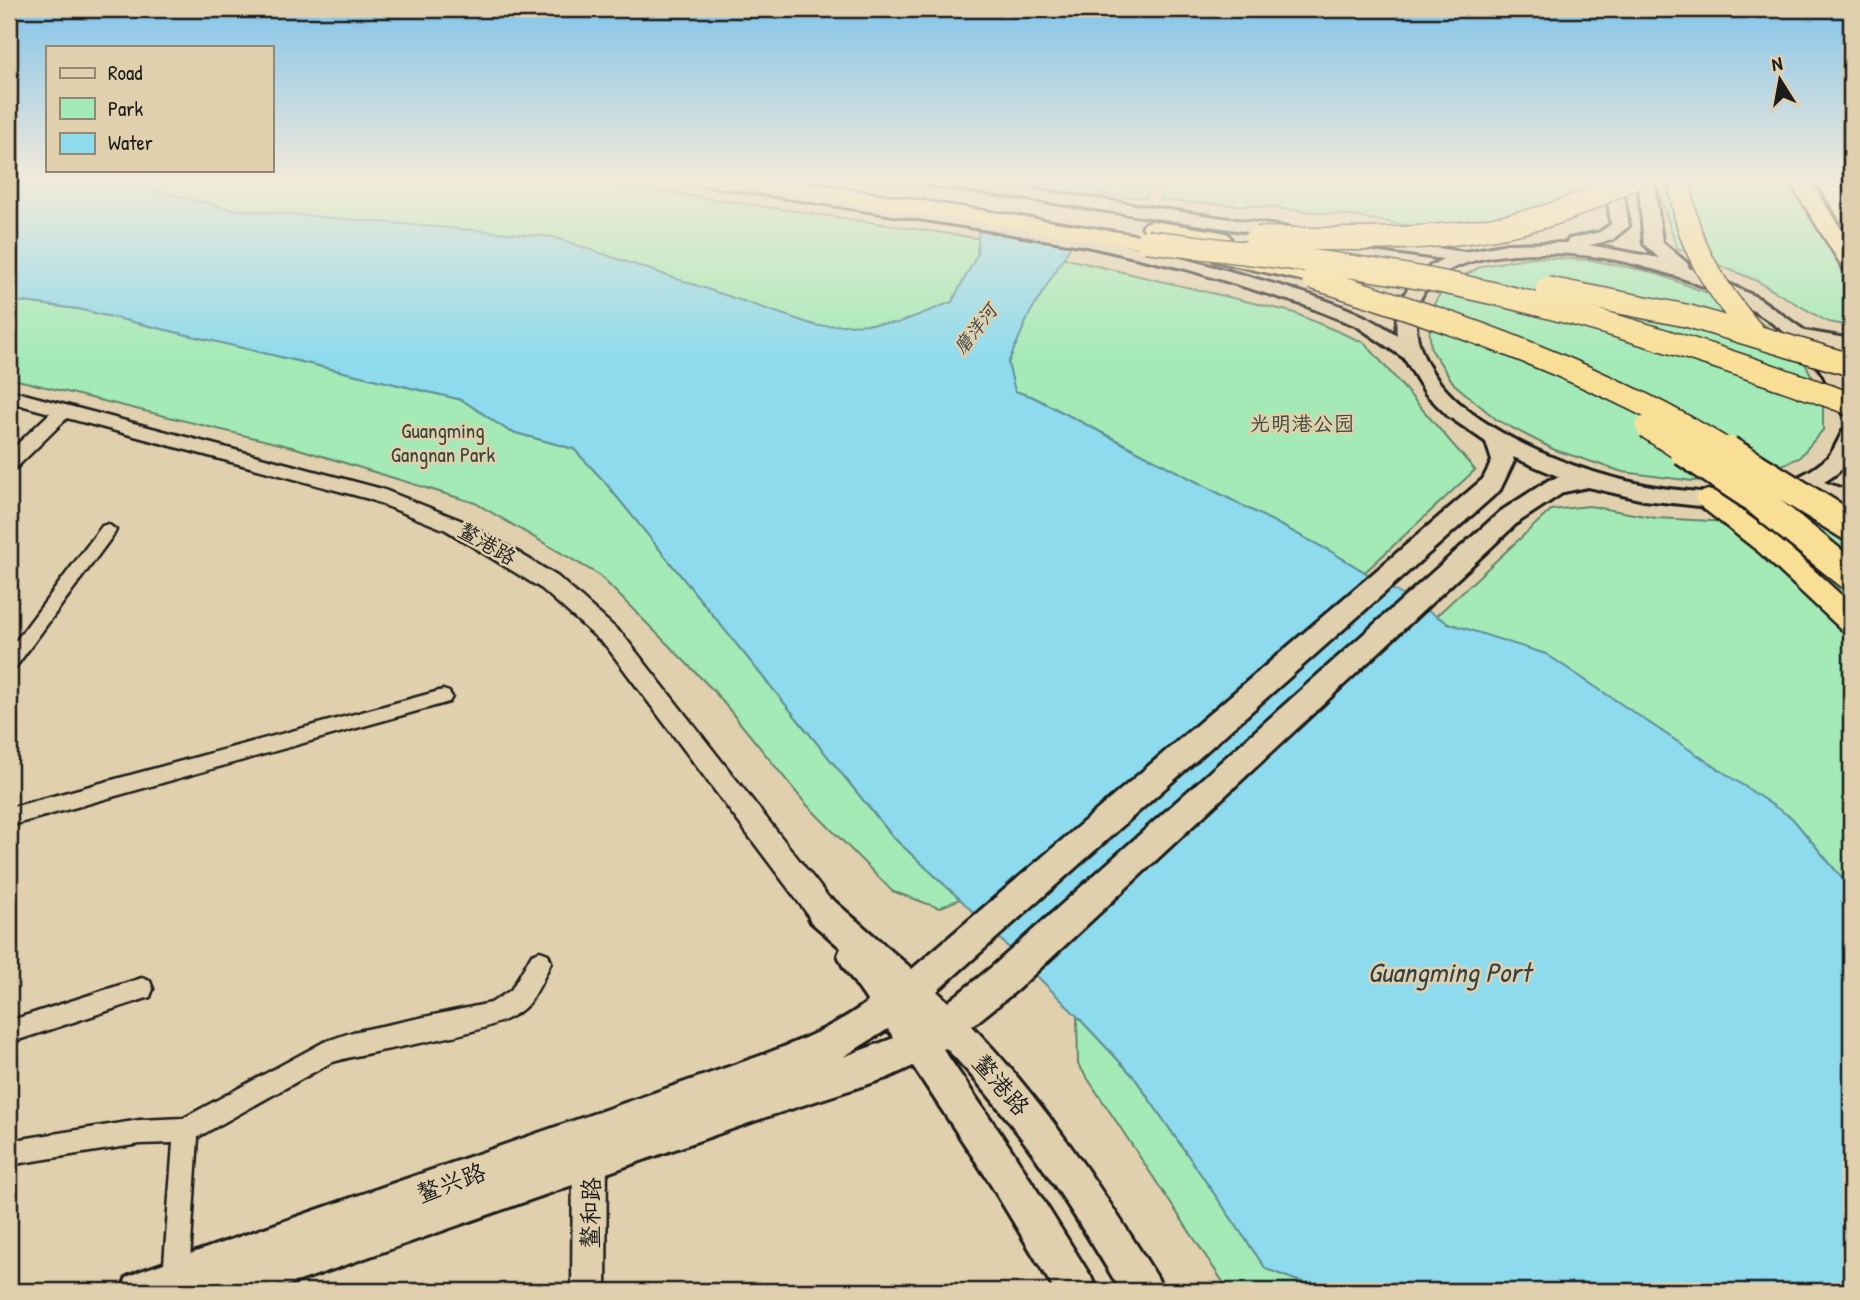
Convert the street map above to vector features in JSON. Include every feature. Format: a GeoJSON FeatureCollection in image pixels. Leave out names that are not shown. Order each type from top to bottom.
{"type":"FeatureCollection","features":[{"type":"Feature","properties":{"kind":"highway"},"geometry":{"type":"LineString","coordinates":[[1137,240],[1286,258],[1459,286],[1655,335],[1750,366],[1851,406]]}},
{"type":"Feature","properties":{"kind":"highway"},"geometry":{"type":"LineString","coordinates":[[1236,240],[1459,265],[1568,292],[1688,316],[1851,365]]}},
{"type":"Feature","properties":{"kind":"highway"},"geometry":{"type":"LineString","coordinates":[[1316,240],[1403,240]]}},
{"type":"Feature","properties":{"kind":"highway"},"geometry":{"type":"LineString","coordinates":[[1695,240],[1714,284],[1735,313],[1774,355],[1851,428]]}},
{"type":"Feature","properties":{"kind":"highway"},"geometry":{"type":"LineString","coordinates":[[1836,240],[1851,263]]}},
{"type":"Feature","properties":{"kind":"highway"},"geometry":{"type":"LineString","coordinates":[[1146,241],[1309,276],[1414,309],[1491,339],[1596,383],[1705,437],[1851,527]]}},
{"type":"Feature","properties":{"kind":"highway"},"geometry":{"type":"LineString","coordinates":[[1459,265],[1572,302],[1716,344],[1851,392]]}},
{"type":"Feature","properties":{"kind":"highway"},"geometry":{"type":"LineString","coordinates":[[1491,339],[1674,443],[1751,495],[1851,576]]}},
{"type":"Feature","properties":{"kind":"highway"},"geometry":{"type":"LineString","coordinates":[[1707,499],[1769,545],[1851,621]]}},
{"type":"Feature","properties":{"kind":"main road"},"geometry":{"type":"LineString","coordinates":[[1079,240],[1191,265],[1311,302],[1378,329],[1411,354]]}},
{"type":"Feature","properties":{"kind":"main road"},"geometry":{"type":"LineString","coordinates":[[1306,240],[1459,265]]}},
{"type":"Feature","properties":{"kind":"main road"},"geometry":{"type":"LineString","coordinates":[[1555,247],[1589,240]]}},
{"type":"Feature","properties":{"kind":"main road"},"geometry":{"type":"LineString","coordinates":[[1653,240],[1653,244],[1690,274]]}},
{"type":"Feature","properties":{"kind":"main road"},"geometry":{"type":"LineString","coordinates":[[1851,406],[1843,385],[1832,368],[1801,336],[1769,312],[1731,291],[1690,274],[1622,256],[1555,247],[1502,249],[1433,273],[1412,295],[1404,323],[1411,354],[1423,375],[1441,397],[1495,438],[1539,460],[1588,479],[1648,493],[1707,499],[1761,496],[1804,484],[1837,463],[1851,436]]}},
{"type":"Feature","properties":{"kind":"main road"},"geometry":{"type":"LineString","coordinates":[[1801,336],[1851,345]]}},
{"type":"Feature","properties":{"kind":"main road"},"geometry":{"type":"LineString","coordinates":[[966,942],[1476,495],[1492,484],[1503,461],[1495,438]]}},
{"type":"Feature","properties":{"kind":"main road"},"geometry":{"type":"LineString","coordinates":[[763,1086],[887,1061],[934,1035],[1005,978],[1509,517],[1557,486],[1588,479]]}},
{"type":"Feature","properties":{"kind":"main road"},"geometry":{"type":"LineString","coordinates":[[1804,484],[1851,500]]}},
{"type":"Feature","properties":{"kind":"main road","name":"鳌港路"},"geometry":{"type":"LineString","coordinates":[[822,911],[934,1035],[1005,1171],[1077,1291]]}},
{"type":"Feature","properties":{"kind":"main road","name":"鳌兴路"},"geometry":{"type":"LineString","coordinates":[[141,1291],[176,1285],[763,1086],[854,1033],[902,998],[966,942]]}},
{"type":"Feature","properties":{"kind":"main road","name":"鳌港路"},"geometry":{"type":"LineString","coordinates":[[934,1035],[1000,1082],[1045,1137],[1143,1291]]}},
{"type":"Feature","properties":{"kind":"main road","name":"鳌兴路"},"geometry":{"type":"LineString","coordinates":[[216,1291],[589,1147]]}},
{"type":"Feature","properties":{"kind":"street","name":"鳌港路"},"geometry":{"type":"LineString","coordinates":[[9,396],[395,500],[474,535],[531,570],[581,609],[615,641],[822,911]]}},
{"type":"Feature","properties":{"kind":"street"},"geometry":{"type":"LineString","coordinates":[[9,464],[64,410]]}},
{"type":"Feature","properties":{"kind":"street"},"geometry":{"type":"LineString","coordinates":[[9,663],[108,530]]}},
{"type":"Feature","properties":{"kind":"street"},"geometry":{"type":"LineString","coordinates":[[9,817],[443,697]]}},
{"type":"Feature","properties":{"kind":"street"},"geometry":{"type":"LineString","coordinates":[[9,1153],[140,1132],[186,1130],[324,1053],[353,1043],[449,1025],[495,1013],[519,998],[540,962]]}},
{"type":"Feature","properties":{"kind":"street"},"geometry":{"type":"LineString","coordinates":[[9,1032],[142,989]]}},
{"type":"Feature","properties":{"kind":"street"},"geometry":{"type":"LineString","coordinates":[[176,1285],[186,1130]]}},
{"type":"Feature","properties":{"kind":"street","name":"鳌和路"},"geometry":{"type":"LineString","coordinates":[[589,1147],[589,1291]]}},
{"type":"Feature","properties":{"kind":"green space","name":"光明港公园"},"geometry":{"type":"Polygon","coordinates":[[[561,240],[986,240],[1292,312],[1365,343],[1475,470],[1365,572],[1330,551],[1033,397],[684,283],[561,240]]]}},
{"type":"Feature","properties":{"kind":"green space"},"geometry":{"type":"Polygon","coordinates":[[[1674,240],[1851,240],[1851,326],[1828,322],[1755,280],[1677,248],[1674,240]]]}},
{"type":"Feature","properties":{"kind":"green space"},"geometry":{"type":"Polygon","coordinates":[[[1531,257],[1590,260],[1652,272],[1713,295],[1766,326],[1803,360],[1823,396],[1823,430],[1799,458],[1754,476],[1693,481],[1623,472],[1555,450],[1497,420],[1454,384],[1431,349],[1428,313],[1446,285],[1482,266],[1531,257]]]}},
{"type":"Feature","properties":{"kind":"green space","name":"Guangming Gangnan Park"},"geometry":{"type":"Polygon","coordinates":[[[9,300],[78,309],[462,400],[509,431],[574,449],[604,481],[894,838],[960,899],[939,908],[892,891],[805,803],[714,691],[599,575],[475,503],[296,448],[9,378],[9,300]]]}},
{"type":"Feature","properties":{"kind":"green space"},"geometry":{"type":"Polygon","coordinates":[[[1844,504],[1851,507],[1851,889],[1792,818],[1436,616],[1551,510],[1589,506],[1656,518],[1748,523],[1807,515],[1844,504]]]}},
{"type":"Feature","properties":{"kind":"green space"},"geometry":{"type":"Polygon","coordinates":[[[1077,1016],[1134,1077],[1266,1269],[1325,1291],[1229,1291],[1078,1064],[1077,1016]]]}},
{"type":"Feature","properties":{"kind":"water","name":"Guangming Port"},"geometry":{"type":"Polygon","coordinates":[[[9,240],[561,240],[817,326],[898,323],[952,302],[977,255],[978,240],[1075,240],[1030,313],[1008,363],[1015,391],[1033,397],[1330,551],[1448,623],[1546,654],[1792,818],[1851,889],[1851,1291],[1325,1291],[1266,1269],[1134,1077],[960,899],[894,838],[604,481],[574,449],[509,431],[462,400],[78,309],[9,300],[9,240]]]}},
{"type":"Feature","properties":{"kind":"water label","name":"磨洋河"},"geometry":{"type":"Point","coordinates":[975,329]}}]}
